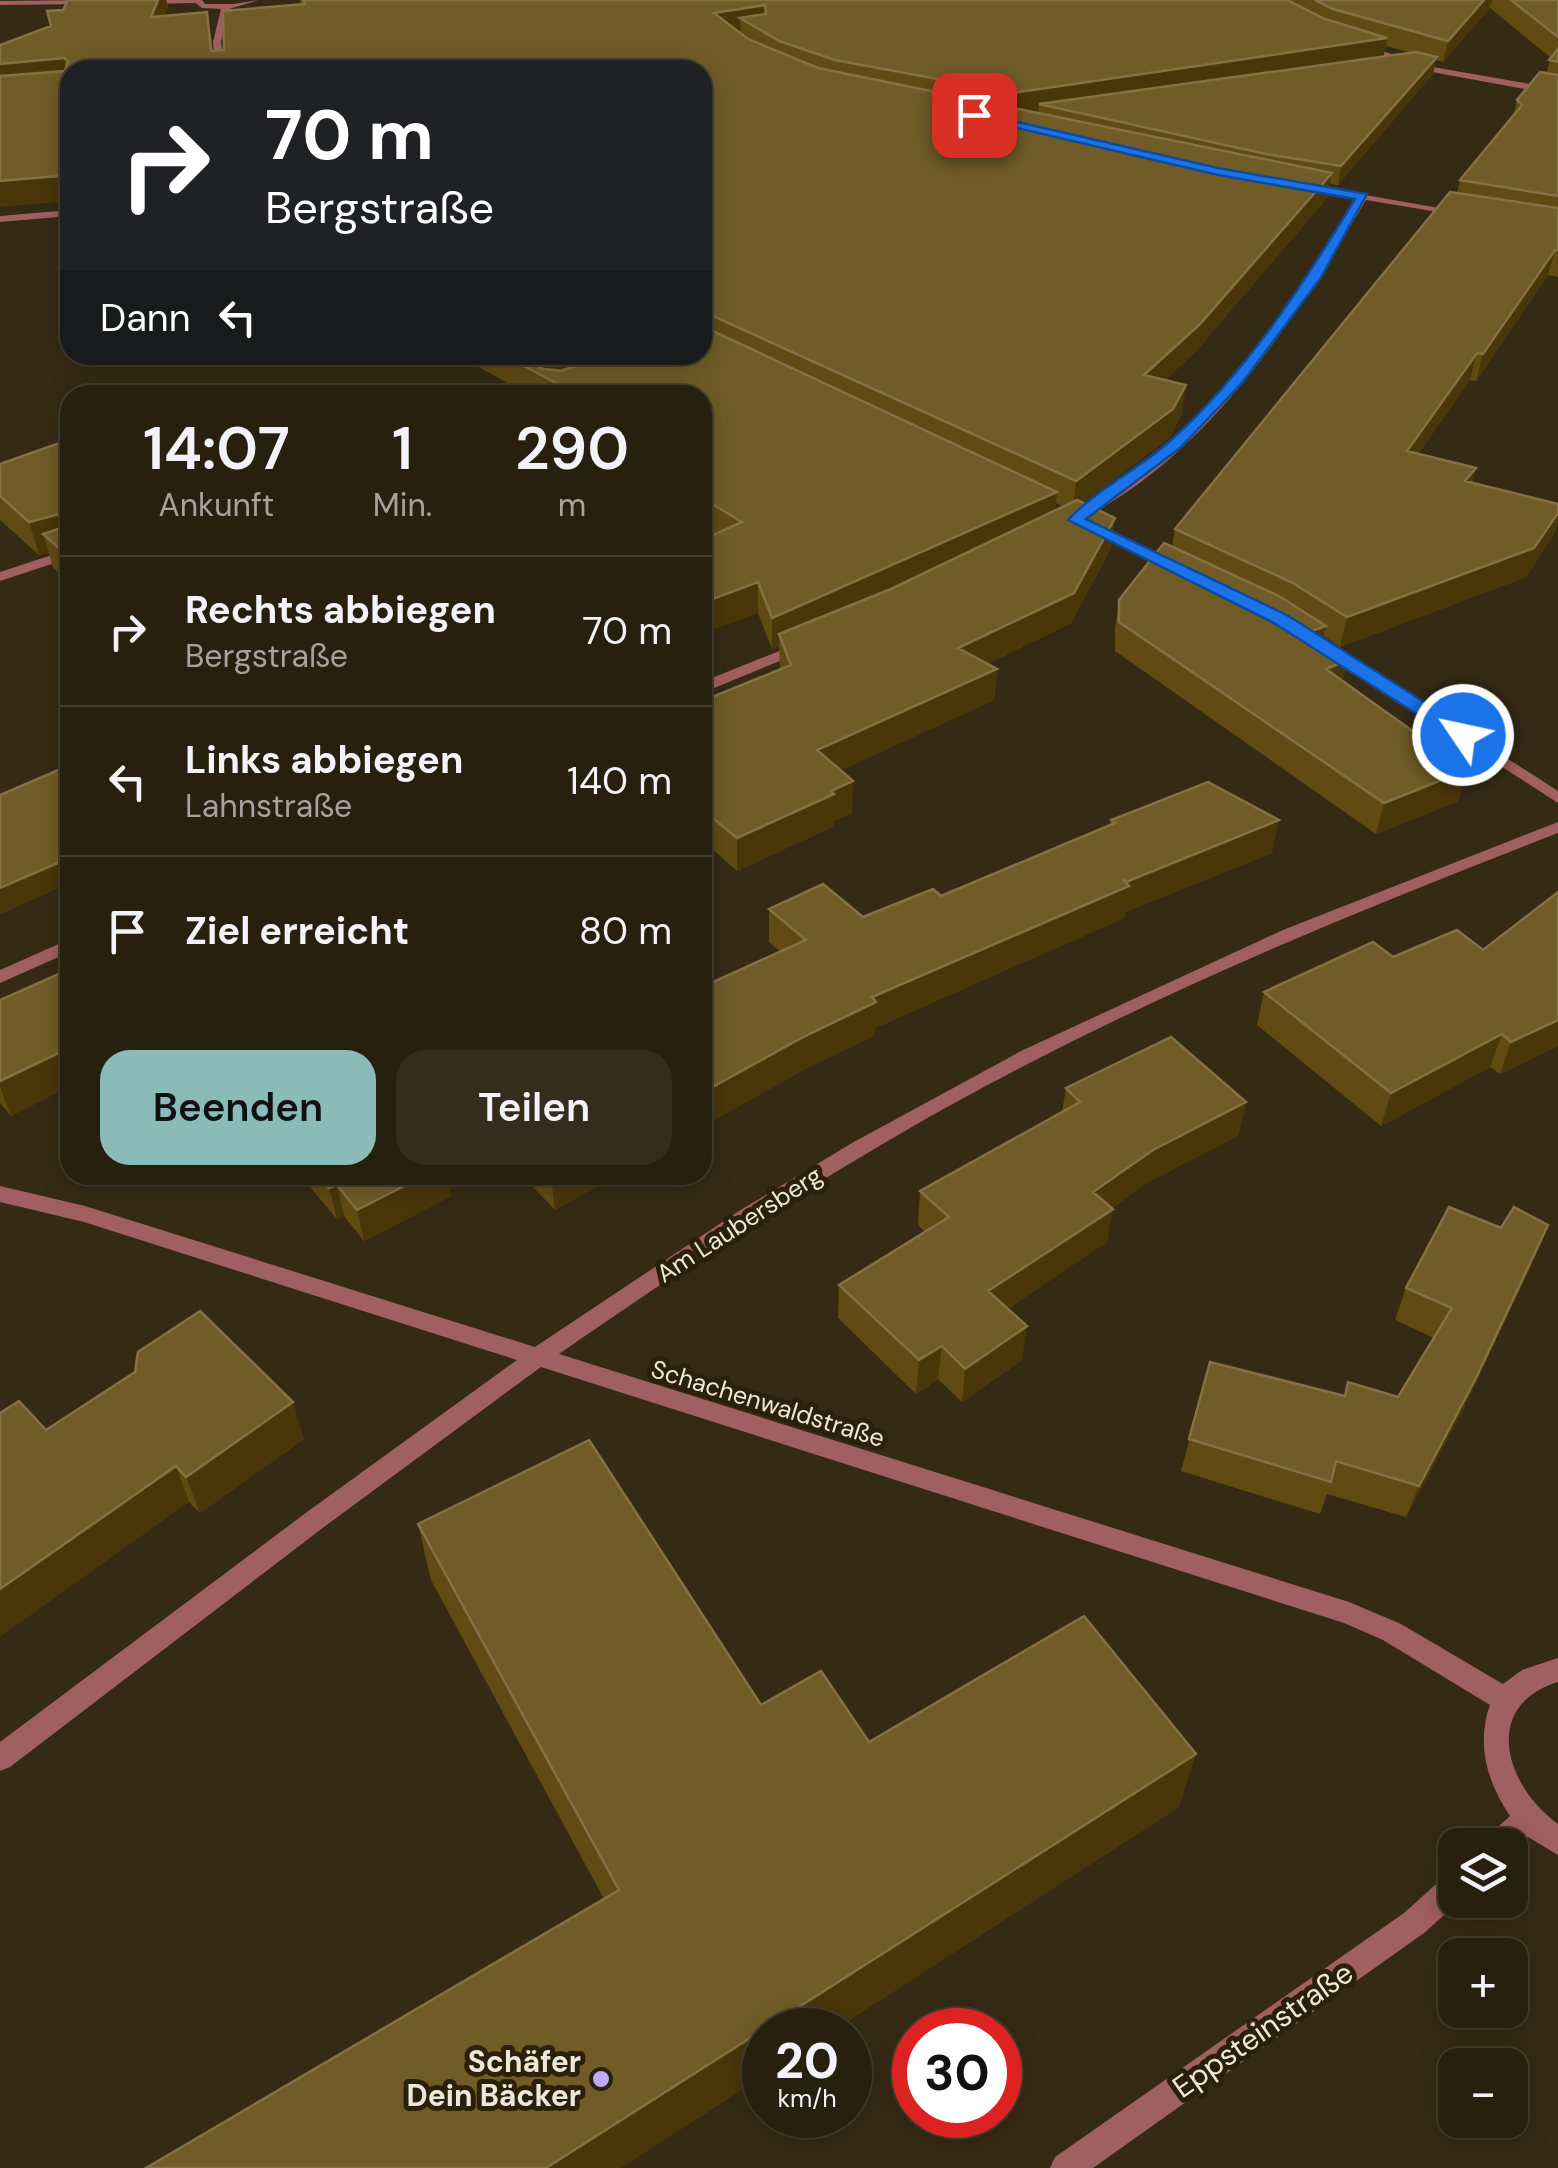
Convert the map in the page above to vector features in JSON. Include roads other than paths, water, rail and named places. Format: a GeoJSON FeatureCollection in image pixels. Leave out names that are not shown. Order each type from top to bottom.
{"type":"FeatureCollection","features":[{"type":"Feature","properties":{"kind":"street"},"geometry":{"type":"LineString","coordinates":[[136,2],[198,1],[225,8],[255,0]]}},
{"type":"Feature","properties":{"kind":"street"},"geometry":{"type":"LineString","coordinates":[[0,3],[97,2]]}},
{"type":"Feature","properties":{"kind":"street"},"geometry":{"type":"LineString","coordinates":[[219,60],[217,42],[225,8]]}},
{"type":"Feature","properties":{"kind":"street"},"geometry":{"type":"LineString","coordinates":[[1343,41],[1413,64],[1558,92]]}},
{"type":"Feature","properties":{"kind":"street"},"geometry":{"type":"LineString","coordinates":[[1374,69],[1413,64]]}},
{"type":"Feature","properties":{"kind":"street"},"geometry":{"type":"LineString","coordinates":[[1294,185],[1480,216]]}},
{"type":"Feature","properties":{"kind":"street"},"geometry":{"type":"LineString","coordinates":[[1076,520],[1175,444],[1256,359],[1313,279],[1363,197]]}},
{"type":"Feature","properties":{"kind":"street"},"geometry":{"type":"LineString","coordinates":[[0,219],[60,214]]}},
{"type":"Feature","properties":{"kind":"street"},"geometry":{"type":"LineString","coordinates":[[1059,520],[1076,520],[1195,578]]}},
{"type":"Feature","properties":{"kind":"street"},"geometry":{"type":"LineString","coordinates":[[0,576],[60,557]]}},
{"type":"Feature","properties":{"kind":"street"},"geometry":{"type":"LineString","coordinates":[[1280,619],[1558,798]]}},
{"type":"Feature","properties":{"kind":"street"},"geometry":{"type":"LineString","coordinates":[[712,684],[811,643]]}},
{"type":"Feature","properties":{"kind":"street","name":"Am Laubersberg"},"geometry":{"type":"LineString","coordinates":[[0,1758],[533,1358],[860,1148],[1060,1040],[1296,929],[1558,827]]}},
{"type":"Feature","properties":{"kind":"street"},"geometry":{"type":"LineString","coordinates":[[0,978],[60,950]]}},
{"type":"Feature","properties":{"kind":"street","name":"Schachenwaldstraße"},"geometry":{"type":"LineString","coordinates":[[0,1194],[85,1214],[1349,1613],[1404,1638],[1504,1699]]}},
{"type":"Feature","properties":{"kind":"street"},"geometry":{"type":"LineString","coordinates":[[1558,1670],[1535,1674],[1504,1699],[1494,1734],[1502,1777],[1528,1818],[1558,1841]]}},
{"type":"Feature","properties":{"kind":"street"},"geometry":{"type":"LineString","coordinates":[[1517,1828],[1528,1818]]}},
{"type":"Feature","properties":{"kind":"street","name":"Eppsteinstraße"},"geometry":{"type":"LineString","coordinates":[[1066,2168],[1414,1924],[1438,1902]]}},
{"type":"Feature","properties":{"kind":"place","name":"Schäfer Dein Bäcker"},"geometry":{"type":"Point","coordinates":[601,2079]}}]}
